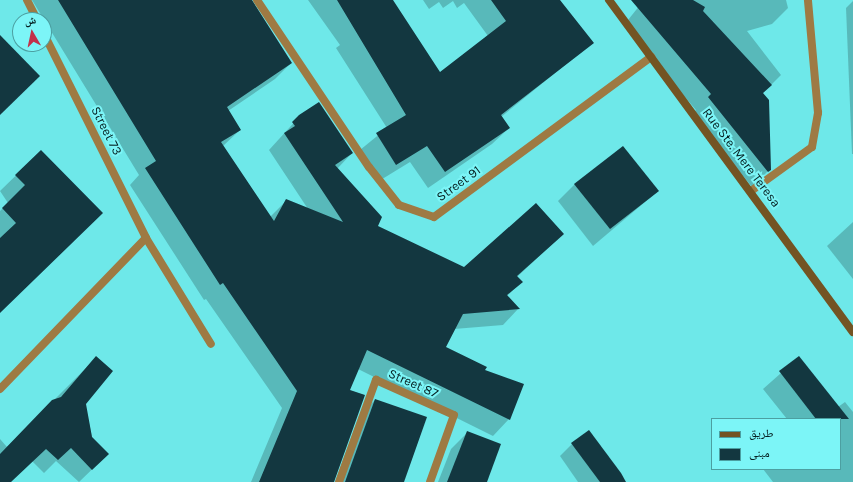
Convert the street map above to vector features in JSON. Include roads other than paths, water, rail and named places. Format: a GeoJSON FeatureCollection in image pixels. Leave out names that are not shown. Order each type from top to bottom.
{"type":"FeatureCollection","features":[{"type":"Feature","properties":{"kind":"street"},"geometry":{"type":"LineString","coordinates":[[27,0],[33,12]]}},
{"type":"Feature","properties":{"kind":"street","name":"Street 91"},"geometry":{"type":"LineString","coordinates":[[258,0],[369,167],[399,206],[434,217],[651,57]]}},
{"type":"Feature","properties":{"kind":"street","name":"Rue Ste. Mere Teresa"},"geometry":{"type":"LineString","coordinates":[[609,0],[751,191],[853,332]]}},
{"type":"Feature","properties":{"kind":"street"},"geometry":{"type":"LineString","coordinates":[[751,191],[812,147],[818,113],[808,0]]}},
{"type":"Feature","properties":{"kind":"street","name":"Street 73"},"geometry":{"type":"LineString","coordinates":[[52,50],[146,238],[211,344]]}},
{"type":"Feature","properties":{"kind":"street"},"geometry":{"type":"LineString","coordinates":[[0,389],[146,238]]}},
{"type":"Feature","properties":{"kind":"street","name":"Street 87"},"geometry":{"type":"LineString","coordinates":[[339,482],[376,380],[454,415],[430,482]]}}]}
